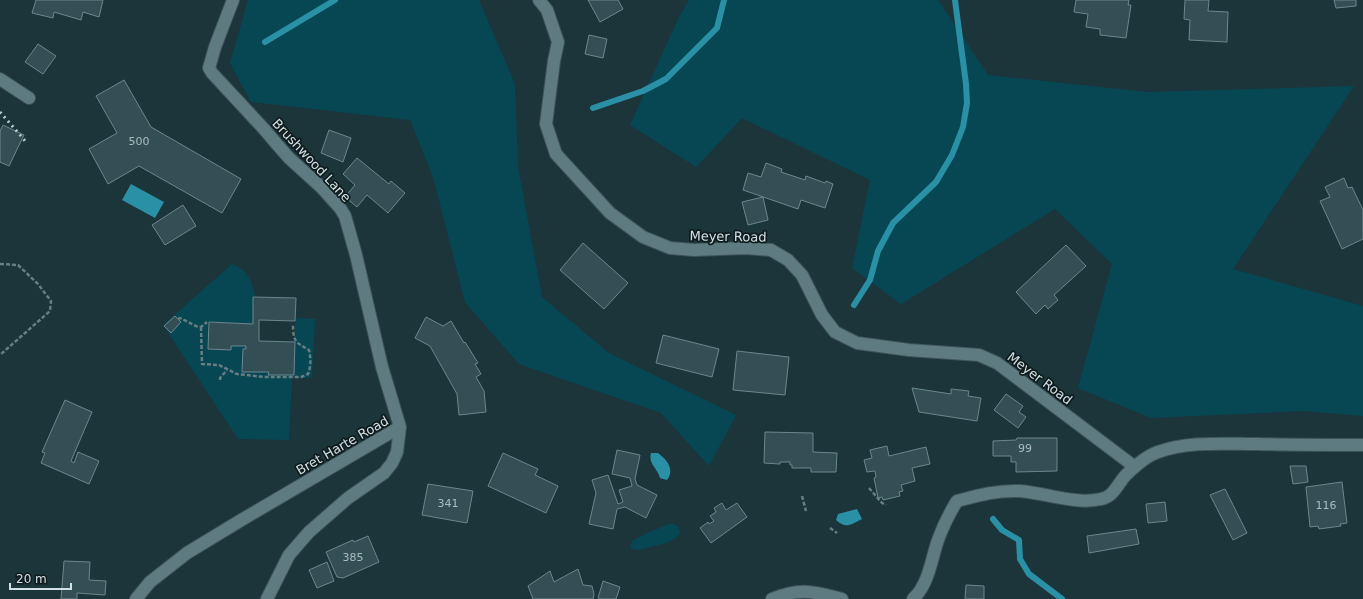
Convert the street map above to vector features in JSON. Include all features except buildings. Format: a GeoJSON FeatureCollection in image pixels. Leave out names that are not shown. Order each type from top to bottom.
{"type":"FeatureCollection","features":[{"type":"Feature","properties":{"kind":"street","name":"Brushwood Lane"},"geometry":{"type":"LineString","coordinates":[[233,0],[215,47],[209,68],[304,173],[321,187],[340,208],[345,216],[356,255],[382,367],[400,427]]}},
{"type":"Feature","properties":{"kind":"street","name":"Meyer Road"},"geometry":{"type":"LineString","coordinates":[[539,0],[547,10],[558,42],[554,61],[546,124],[556,154],[610,213],[643,237],[670,248],[694,250],[746,248],[771,250],[788,260],[802,275],[822,315],[835,332],[857,343],[909,350],[979,355],[997,362],[1135,467]]}},
{"type":"Feature","properties":{"kind":"street"},"geometry":{"type":"LineString","coordinates":[[0,79],[29,98]]}},
{"type":"Feature","properties":{"kind":"street","name":"Bret Harte Road"},"geometry":{"type":"LineString","coordinates":[[136,599],[150,582],[188,553],[400,427]]}},
{"type":"Feature","properties":{"kind":"street","name":"Bret Harte Road"},"geometry":{"type":"LineString","coordinates":[[267,599],[289,555],[309,532],[348,498],[384,473],[392,463],[397,452],[400,427]]}},
{"type":"Feature","properties":{"kind":"street"},"geometry":{"type":"LineString","coordinates":[[913,599],[925,583],[946,519],[957,501],[989,492],[1020,491],[1070,499],[1091,501],[1102,499],[1110,495],[1125,476],[1135,467],[1154,454],[1182,445],[1363,445]]}},
{"type":"Feature","properties":{"kind":"street"},"geometry":{"type":"LineString","coordinates":[[772,599],[798,591],[811,592],[823,597],[842,599]]}},
{"type":"Feature","properties":{"kind":"path"},"geometry":{"type":"LineString","coordinates":[[0,264],[18,265],[38,284],[51,301],[50,311],[0,355]]}},
{"type":"Feature","properties":{"kind":"path"},"geometry":{"type":"LineString","coordinates":[[178,319],[180,318],[192,325],[201,327]]}},
{"type":"Feature","properties":{"kind":"path"},"geometry":{"type":"LineString","coordinates":[[206,322],[201,327],[202,364],[219,366],[237,374],[264,377],[301,376],[308,374],[310,366],[309,350],[298,344],[293,336],[293,324]]}},
{"type":"Feature","properties":{"kind":"path"},"geometry":{"type":"LineString","coordinates":[[220,380],[227,370]]}},
{"type":"Feature","properties":{"kind":"path"},"geometry":{"type":"LineString","coordinates":[[868,488],[882,503],[886,505]]}},
{"type":"Feature","properties":{"kind":"path"},"geometry":{"type":"LineString","coordinates":[[802,496],[806,511]]}},
{"type":"Feature","properties":{"kind":"path"},"geometry":{"type":"LineString","coordinates":[[830,528],[837,532]]}},
{"type":"Feature","properties":{"kind":"shaded area"},"geometry":{"type":"Polygon","coordinates":[[[248,0],[479,0],[515,84],[518,167],[542,297],[609,353],[736,415],[709,466],[661,413],[519,364],[465,302],[433,177],[410,120],[251,102],[230,63],[248,0]]]}},
{"type":"Feature","properties":{"kind":"shaded area"},"geometry":{"type":"Polygon","coordinates":[[[689,0],[938,0],[988,75],[1147,92],[1354,86],[1233,269],[1363,306],[1363,416],[1303,411],[1151,418],[1078,388],[1112,264],[1055,209],[901,304],[852,268],[870,180],[742,118],[696,167],[630,125],[679,17],[689,0]]]}},
{"type":"Feature","properties":{"kind":"shaded area"},"geometry":{"type":"Polygon","coordinates":[[[131,184],[164,202],[155,218],[122,200],[131,184]]]}},
{"type":"Feature","properties":{"kind":"shaded area"},"geometry":{"type":"Polygon","coordinates":[[[232,264],[242,269],[253,286],[255,297],[253,297],[253,324],[209,322],[208,349],[231,350],[231,346],[246,346],[246,349],[243,349],[242,371],[269,372],[269,375],[294,375],[295,318],[315,319],[312,378],[292,378],[289,440],[238,439],[163,325],[232,264]]]}},
{"type":"Feature","properties":{"kind":"shaded area"},"geometry":{"type":"Polygon","coordinates":[[[651,453],[658,453],[669,465],[670,472],[667,480],[660,478],[652,463],[650,457],[651,453]]]}},
{"type":"Feature","properties":{"kind":"shaded area"},"geometry":{"type":"Polygon","coordinates":[[[857,509],[862,519],[848,525],[839,523],[836,520],[838,514],[857,509]]]}},
{"type":"Feature","properties":{"kind":"shaded area"},"geometry":{"type":"Polygon","coordinates":[[[669,524],[674,524],[679,527],[680,533],[676,538],[666,543],[638,550],[630,548],[632,541],[669,524]]]}},
{"type":"Feature","properties":{"kind":"waterway"},"geometry":{"type":"LineString","coordinates":[[265,42],[335,0]]}},
{"type":"Feature","properties":{"kind":"waterway"},"geometry":{"type":"LineString","coordinates":[[593,108],[643,91],[666,79],[717,28],[724,0]]}},
{"type":"Feature","properties":{"kind":"waterway"},"geometry":{"type":"LineString","coordinates":[[854,305],[870,280],[878,251],[893,223],[936,182],[952,155],[963,127],[967,103],[966,84],[955,0]]}},
{"type":"Feature","properties":{"kind":"waterway"},"geometry":{"type":"LineString","coordinates":[[993,519],[1002,530],[1019,540],[1020,559],[1029,574],[1062,599]]}},
{"type":"Feature","properties":{"kind":"railway"},"geometry":{"type":"LineString","coordinates":[[0,112],[27,143]]}}]}
